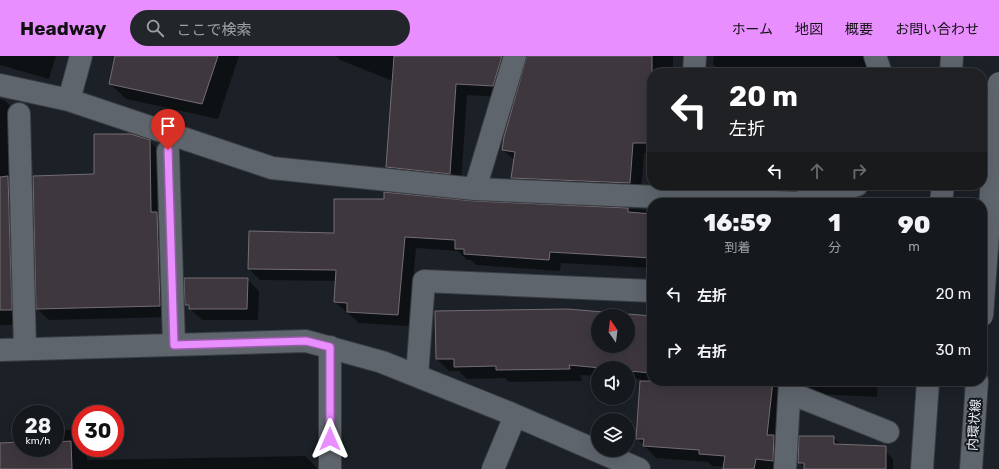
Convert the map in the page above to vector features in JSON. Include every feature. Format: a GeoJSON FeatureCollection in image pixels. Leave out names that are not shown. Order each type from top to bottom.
{"type":"FeatureCollection","features":[{"type":"Feature","properties":{"kind":"street"},"geometry":{"type":"LineString","coordinates":[[69,100],[81,56]]}},
{"type":"Feature","properties":{"kind":"street"},"geometry":{"type":"LineString","coordinates":[[475,189],[514,56]]}},
{"type":"Feature","properties":{"kind":"street"},"geometry":{"type":"LineString","coordinates":[[694,68],[695,56]]}},
{"type":"Feature","properties":{"kind":"street"},"geometry":{"type":"LineString","coordinates":[[875,56],[880,68]]}},
{"type":"Feature","properties":{"kind":"street"},"geometry":{"type":"LineString","coordinates":[[951,68],[952,56]]}},
{"type":"Feature","properties":{"kind":"street"},"geometry":{"type":"LineString","coordinates":[[987,247],[999,83]]}},
{"type":"Feature","properties":{"kind":"street"},"geometry":{"type":"LineString","coordinates":[[0,85],[69,100],[272,168],[475,189],[685,192],[746,198]]}},
{"type":"Feature","properties":{"kind":"street"},"geometry":{"type":"LineString","coordinates":[[19,114],[25,349]]}},
{"type":"Feature","properties":{"kind":"street"},"geometry":{"type":"LineString","coordinates":[[168,150],[174,345]]}},
{"type":"Feature","properties":{"kind":"street"},"geometry":{"type":"LineString","coordinates":[[987,176],[999,176]]}},
{"type":"Feature","properties":{"kind":"street"},"geometry":{"type":"LineString","coordinates":[[813,198],[841,190]]}},
{"type":"Feature","properties":{"kind":"street"},"geometry":{"type":"LineString","coordinates":[[417,376],[424,281],[647,291]]}},
{"type":"Feature","properties":{"kind":"street"},"geometry":{"type":"LineString","coordinates":[[0,350],[306,341],[382,362],[515,416],[639,469]]}},
{"type":"Feature","properties":{"kind":"street"},"geometry":{"type":"LineString","coordinates":[[330,347],[330,469]]}},
{"type":"Feature","properties":{"kind":"street"},"geometry":{"type":"LineString","coordinates":[[922,469],[928,386]]}},
{"type":"Feature","properties":{"kind":"street","name":"内環状線"},"geometry":{"type":"LineString","coordinates":[[971,469],[977,386]]}},
{"type":"Feature","properties":{"kind":"street"},"geometry":{"type":"LineString","coordinates":[[785,469],[790,387],[888,432]]}},
{"type":"Feature","properties":{"kind":"street"},"geometry":{"type":"LineString","coordinates":[[493,469],[515,416]]}},
{"type":"Feature","properties":{"kind":"building"},"geometry":{"type":"Polygon","coordinates":[[[115,56],[218,56],[202,104],[109,84],[115,56]]]}},
{"type":"Feature","properties":{"kind":"building"},"geometry":{"type":"Polygon","coordinates":[[[394,56],[502,56],[493,86],[456,84],[450,174],[386,167],[394,56]]]}},
{"type":"Feature","properties":{"kind":"building"},"geometry":{"type":"Polygon","coordinates":[[[527,56],[652,56],[652,68],[647,68],[647,143],[633,143],[630,183],[511,178],[515,152],[502,150],[504,137],[527,56]]]}},
{"type":"Feature","properties":{"kind":"building"},"geometry":{"type":"Polygon","coordinates":[[[94,134],[131,134],[150,140],[151,212],[157,212],[160,306],[36,309],[33,176],[94,174],[94,134]]]}},
{"type":"Feature","properties":{"kind":"building"},"geometry":{"type":"Polygon","coordinates":[[[8,176],[12,310],[0,310],[0,177],[8,176]]]}},
{"type":"Feature","properties":{"kind":"building"},"geometry":{"type":"Polygon","coordinates":[[[384,192],[474,201],[628,208],[628,212],[647,214],[647,258],[550,252],[549,260],[464,254],[464,249],[455,249],[455,240],[405,237],[398,315],[347,312],[347,303],[334,302],[336,270],[248,269],[249,231],[334,233],[334,199],[384,199],[384,192]]]}},
{"type":"Feature","properties":{"kind":"building"},"geometry":{"type":"Polygon","coordinates":[[[184,278],[248,278],[247,309],[189,309],[189,305],[185,305],[184,278]]]}},
{"type":"Feature","properties":{"kind":"building"},"geometry":{"type":"Polygon","coordinates":[[[567,309],[591,311],[591,353],[635,353],[635,315],[647,316],[647,373],[635,372],[635,361],[591,361],[591,367],[569,365],[570,369],[496,370],[496,366],[454,367],[454,359],[436,359],[435,311],[567,309]]]}},
{"type":"Feature","properties":{"kind":"building"},"geometry":{"type":"Polygon","coordinates":[[[640,381],[647,381],[647,386],[772,386],[767,435],[774,435],[773,461],[756,459],[754,469],[723,469],[725,456],[699,454],[699,450],[643,446],[644,439],[636,439],[640,381]]]}},
{"type":"Feature","properties":{"kind":"building"},"geometry":{"type":"Polygon","coordinates":[[[799,436],[834,436],[834,444],[886,446],[886,469],[804,469],[804,463],[798,463],[799,436]]]}},
{"type":"Feature","properties":{"kind":"building"},"geometry":{"type":"Polygon","coordinates":[[[64,441],[71,441],[72,469],[0,469],[0,443],[12,442],[12,457],[64,457],[64,441]]]}},
{"type":"Feature","properties":{"kind":"route"},"geometry":{"type":"LineString","coordinates":[[168,150],[174,345],[306,341],[330,347],[330,439]]}}]}
